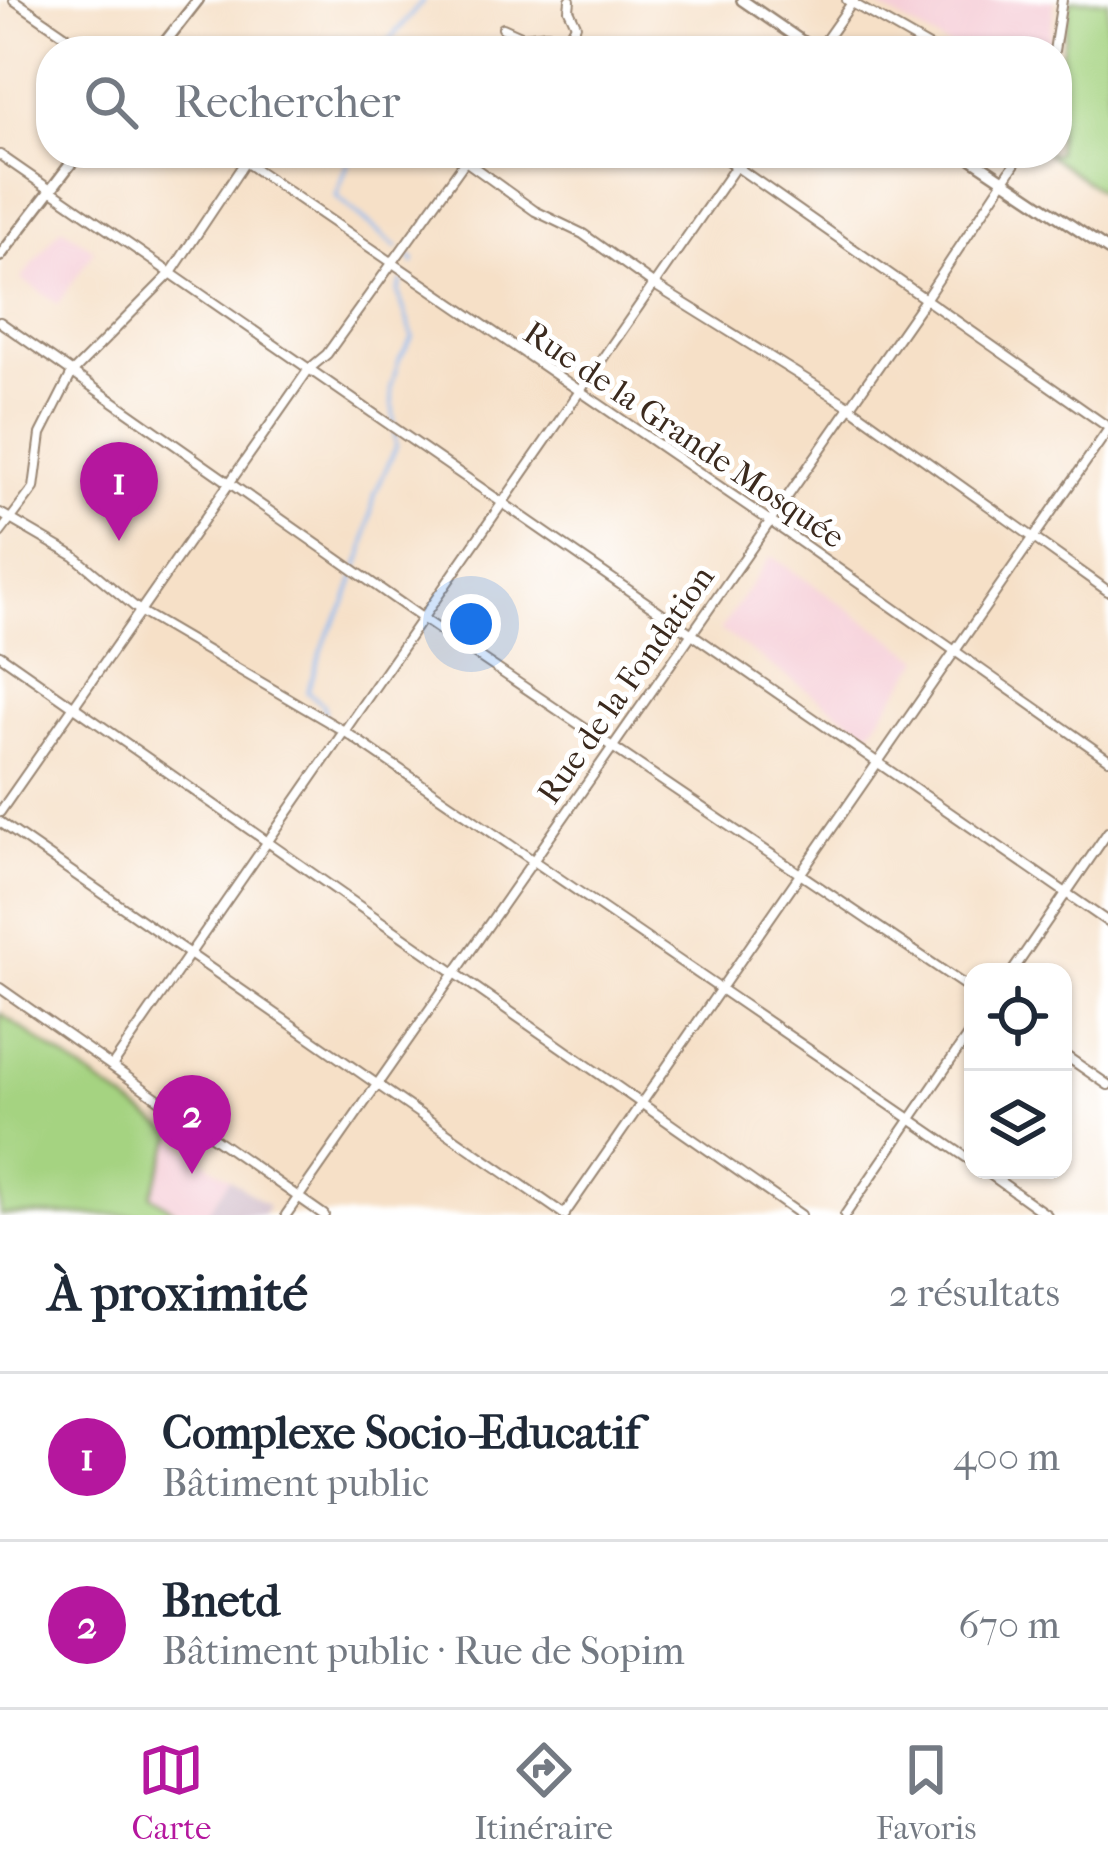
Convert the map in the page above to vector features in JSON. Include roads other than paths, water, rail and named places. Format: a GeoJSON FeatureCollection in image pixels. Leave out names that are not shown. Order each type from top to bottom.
{"type":"FeatureCollection","features":[{"type":"Feature","properties":{"kind":"main road"},"geometry":{"type":"LineString","coordinates":[[170,36],[198,0]]}},
{"type":"Feature","properties":{"kind":"main road"},"geometry":{"type":"LineString","coordinates":[[742,0],[795,36]]}},
{"type":"Feature","properties":{"kind":"main road"},"geometry":{"type":"LineString","coordinates":[[0,256],[68,168]]}},
{"type":"Feature","properties":{"kind":"main road"},"geometry":{"type":"LineString","coordinates":[[985,168],[1108,250]]}},
{"type":"Feature","properties":{"kind":"street"},"geometry":{"type":"LineString","coordinates":[[14,0],[66,36]]}},
{"type":"Feature","properties":{"kind":"street"},"geometry":{"type":"LineString","coordinates":[[569,36],[576,25],[570,0]]}},
{"type":"Feature","properties":{"kind":"street"},"geometry":{"type":"LineString","coordinates":[[1056,36],[1062,0]]}},
{"type":"Feature","properties":{"kind":"street"},"geometry":{"type":"LineString","coordinates":[[827,36],[850,1],[910,36]]}},
{"type":"Feature","properties":{"kind":"street"},"geometry":{"type":"LineString","coordinates":[[503,28],[521,36]]}},
{"type":"Feature","properties":{"kind":"street"},"geometry":{"type":"LineString","coordinates":[[0,155],[1108,922]]}},
{"type":"Feature","properties":{"kind":"street"},"geometry":{"type":"LineString","coordinates":[[0,533],[34,488],[41,434],[72,373],[171,273],[242,168]]}},
{"type":"Feature","properties":{"kind":"street","name":"Rue de la Grande Mosquée"},"geometry":{"type":"LineString","coordinates":[[252,168],[1108,759]]}},
{"type":"Feature","properties":{"kind":"street"},"geometry":{"type":"LineString","coordinates":[[0,812],[309,369],[327,354],[459,168]]}},
{"type":"Feature","properties":{"kind":"street"},"geometry":{"type":"LineString","coordinates":[[481,168],[535,211],[583,235],[849,406],[1108,591]]}},
{"type":"Feature","properties":{"kind":"street"},"geometry":{"type":"LineString","coordinates":[[112,1066],[735,168]]}},
{"type":"Feature","properties":{"kind":"street"},"geometry":{"type":"LineString","coordinates":[[0,822],[564,1215],[1108,428],[739,168]]}},
{"type":"Feature","properties":{"kind":"street","name":"Rue de la Fondation"},"geometry":{"type":"LineString","coordinates":[[286,1215],[1013,168]]}},
{"type":"Feature","properties":{"kind":"street"},"geometry":{"type":"LineString","coordinates":[[0,322],[422,618],[964,985]]}},
{"type":"Feature","properties":{"kind":"street"},"geometry":{"type":"LineString","coordinates":[[0,513],[74,556],[141,612],[344,731],[964,1156]]}},
{"type":"Feature","properties":{"kind":"street"},"geometry":{"type":"LineString","coordinates":[[0,655],[801,1215]]}},
{"type":"Feature","properties":{"kind":"street"},"geometry":{"type":"LineString","coordinates":[[1018,963],[1108,832]]}},
{"type":"Feature","properties":{"kind":"street"},"geometry":{"type":"LineString","coordinates":[[0,988],[324,1215]]}},
{"type":"Feature","properties":{"kind":"street"},"geometry":{"type":"LineString","coordinates":[[845,1215],[964,1041]]}},
{"type":"Feature","properties":{"kind":"street"},"geometry":{"type":"LineString","coordinates":[[1072,1060],[1108,1085]]}},
{"type":"Feature","properties":{"kind":"street"},"geometry":{"type":"LineString","coordinates":[[997,1179],[1047,1215]]}},
{"type":"Feature","properties":{"kind":"waterway"},"geometry":{"type":"LineString","coordinates":[[393,36],[424,0]]}},
{"type":"Feature","properties":{"kind":"waterway"},"geometry":{"type":"LineString","coordinates":[[346,168],[336,196],[397,247]]}},
{"type":"Feature","properties":{"kind":"waterway"},"geometry":{"type":"LineString","coordinates":[[405,252],[413,264]]}},
{"type":"Feature","properties":{"kind":"waterway"},"geometry":{"type":"LineString","coordinates":[[325,714],[323,704],[307,692],[327,636],[345,604],[363,553],[375,493],[396,447],[391,387],[413,337],[398,292],[402,281]]}},
{"type":"Feature","properties":{"kind":"place","name":"Complexe Socio-Educatif"},"geometry":{"type":"Point","coordinates":[119,541]}},
{"type":"Feature","properties":{"kind":"place","name":"Bnetd"},"geometry":{"type":"Point","coordinates":[192,1174]}}]}
